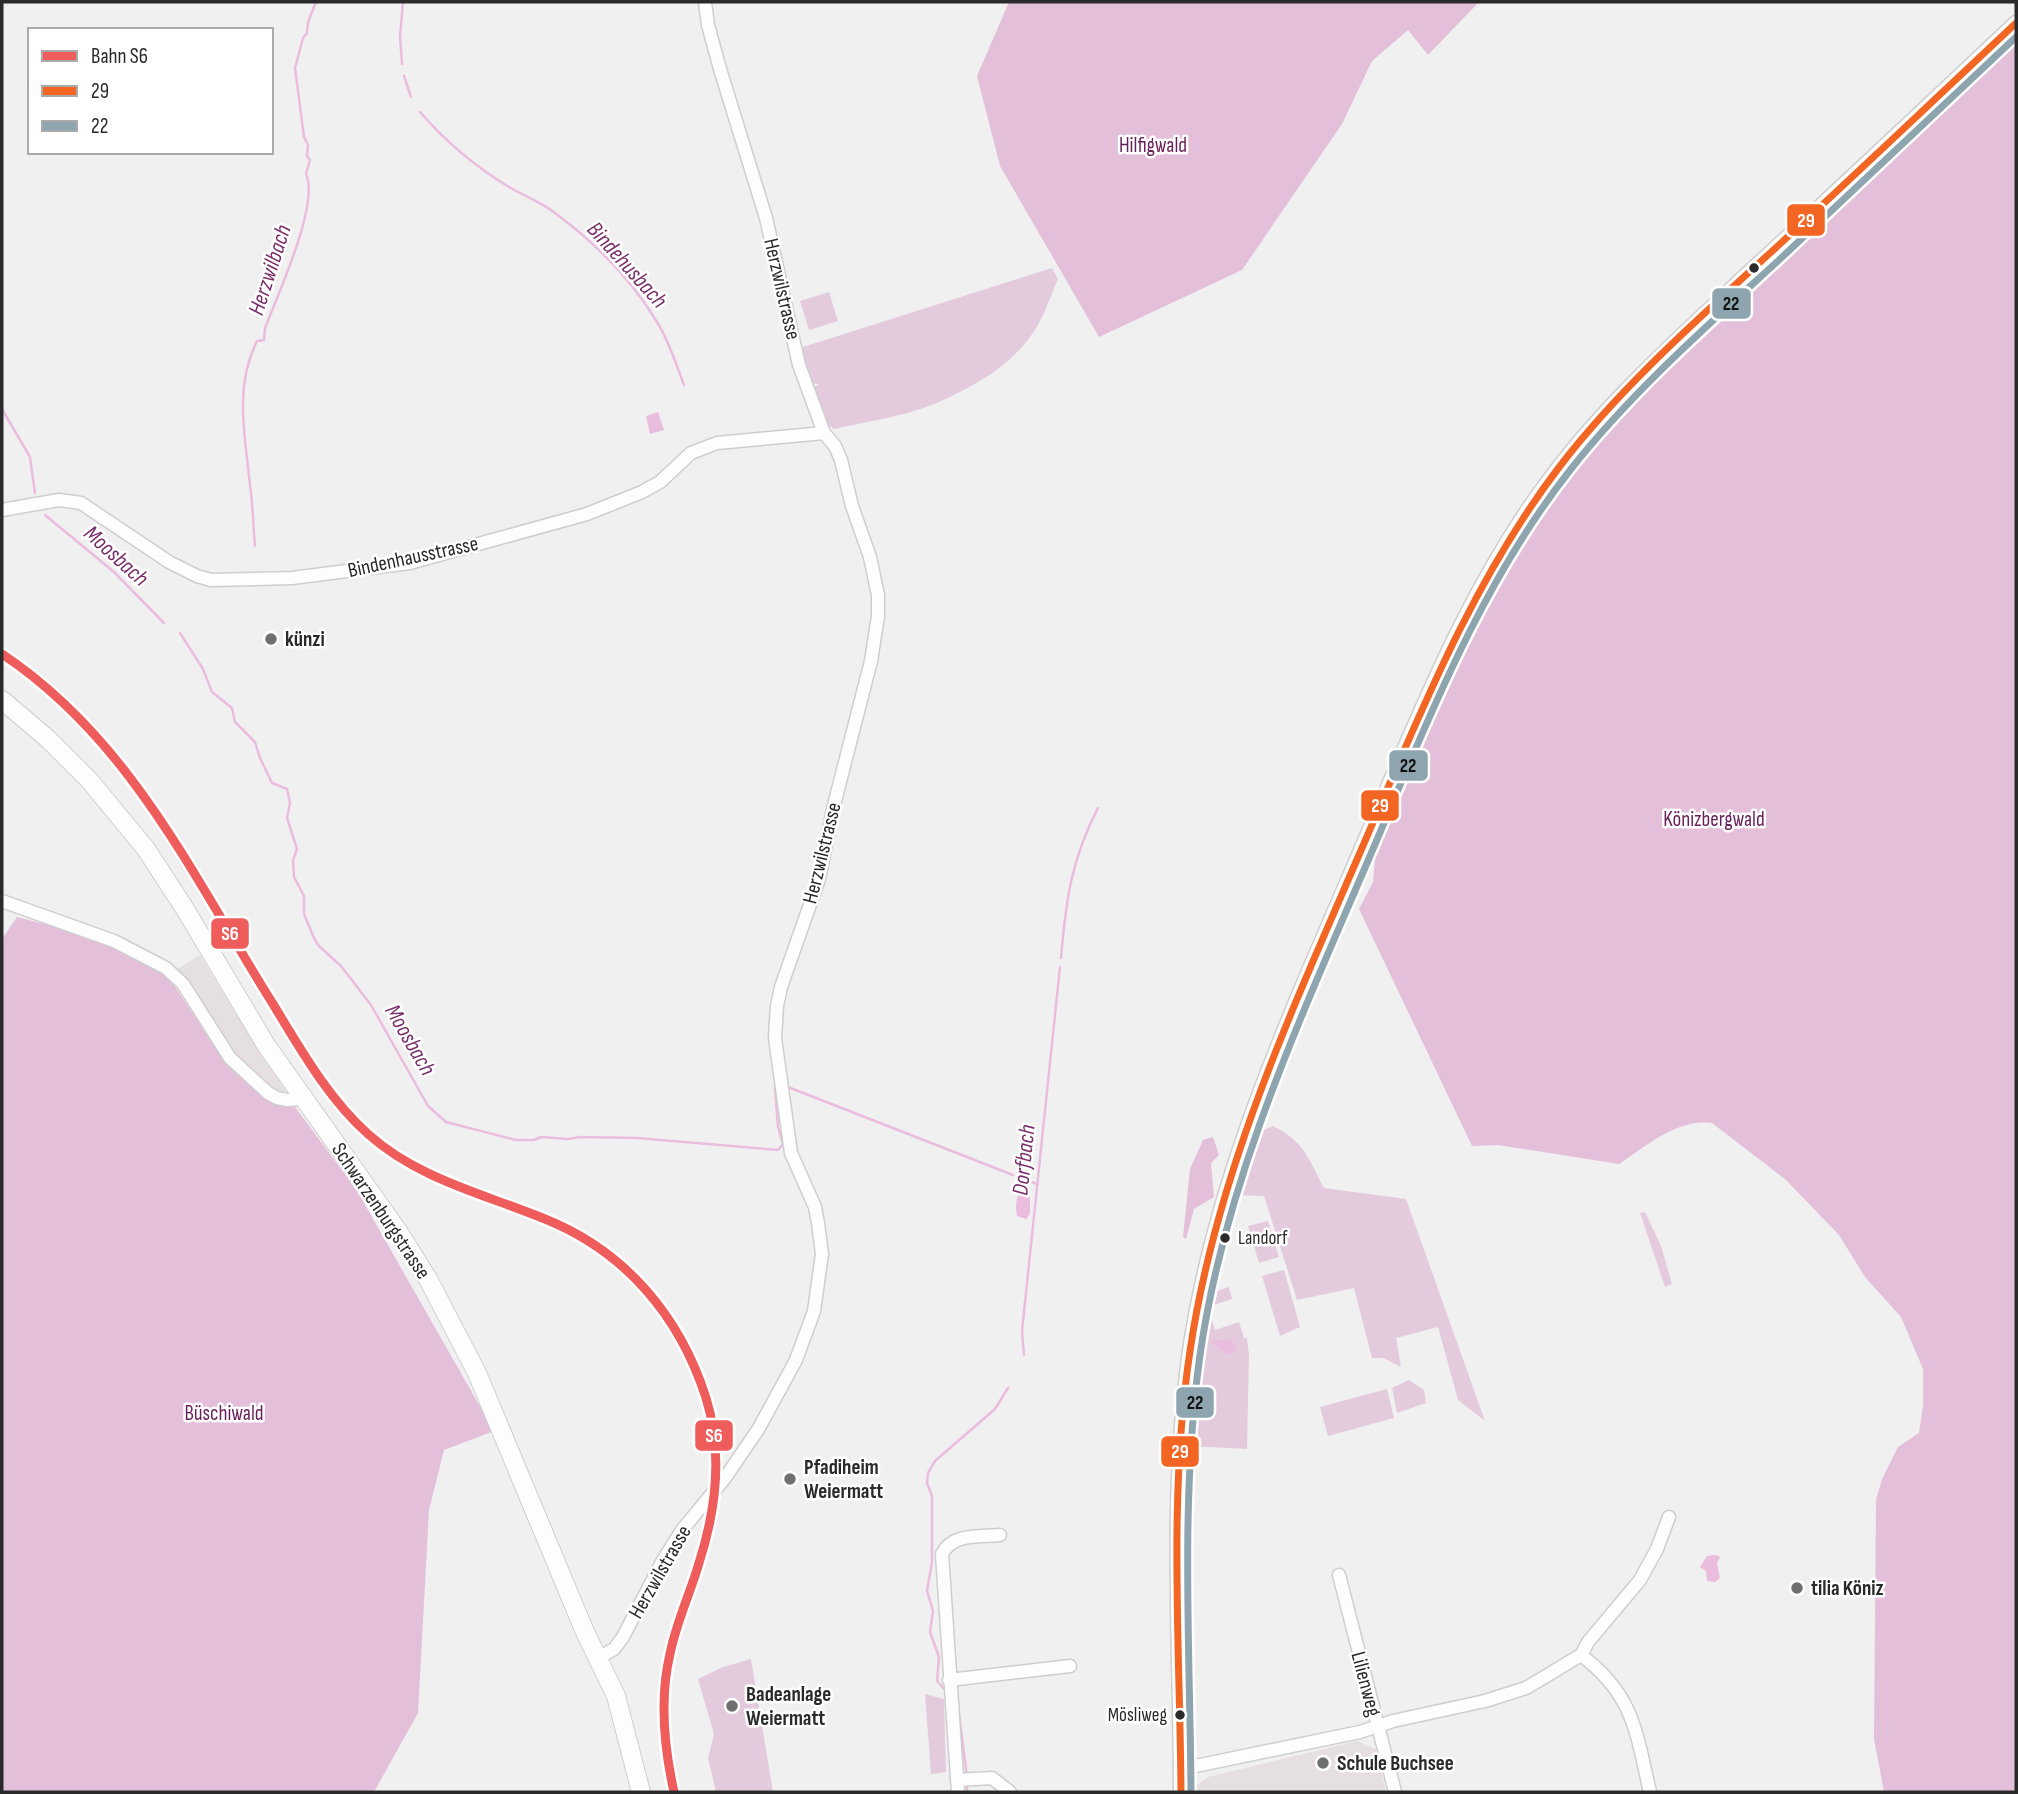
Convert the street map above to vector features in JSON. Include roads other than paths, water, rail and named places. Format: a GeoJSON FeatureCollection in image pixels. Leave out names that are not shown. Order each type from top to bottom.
{"type":"FeatureCollection","features":[{"type":"Feature","properties":{"kind":"main road","name":"Schwarzenburgstrasse"},"geometry":{"type":"LineString","coordinates":[[2,700],[48,739],[82,773],[146,849],[266,1045],[407,1245],[455,1326],[497,1418],[585,1632],[619,1702],[641,1792]]}},
{"type":"Feature","properties":{"kind":"street","name":"Herzwilstrasse"},"geometry":{"type":"LineString","coordinates":[[598,1658],[614,1649],[623,1637],[682,1530],[726,1478],[765,1419],[807,1335],[819,1289],[822,1254],[815,1207],[791,1153],[775,1022],[781,988],[822,868],[833,809],[873,650],[878,616],[877,584],[870,557],[852,506],[841,460],[835,446],[824,433],[799,365],[766,218],[720,69],[705,2]]}},
{"type":"Feature","properties":{"kind":"street"},"geometry":{"type":"LineString","coordinates":[[1181,1792],[1177,1609],[1180,1469],[1185,1388],[1203,1280],[1228,1181],[1252,1112],[1438,675],[1505,547],[1548,482],[1598,421],[1677,341],[2016,23]]}},
{"type":"Feature","properties":{"kind":"street","name":"Bindenhausstrasse"},"geometry":{"type":"LineString","coordinates":[[2,510],[59,500],[81,503],[169,562],[197,576],[211,580],[292,578],[410,563],[587,514],[642,492],[660,482],[691,453],[717,443],[824,433]]}},
{"type":"Feature","properties":{"kind":"street"},"geometry":{"type":"LineString","coordinates":[[2,901],[114,941],[166,968],[183,984],[230,1058],[268,1093],[287,1100],[303,1099]]}},
{"type":"Feature","properties":{"kind":"street"},"geometry":{"type":"LineString","coordinates":[[1181,1769],[1360,1732],[1378,1725],[1509,1694],[1534,1684],[1581,1655],[1588,1642],[1640,1580],[1657,1549],[1668,1517]]}},
{"type":"Feature","properties":{"kind":"street"},"geometry":{"type":"LineString","coordinates":[[1000,1535],[956,1539],[947,1545],[942,1555],[958,1786],[972,1779],[992,1778],[1010,1792]]}},
{"type":"Feature","properties":{"kind":"street","name":"Lilienweg"},"geometry":{"type":"LineString","coordinates":[[1339,1574],[1395,1792]]}},
{"type":"Feature","properties":{"kind":"street"},"geometry":{"type":"LineString","coordinates":[[1581,1655],[1608,1677],[1633,1716],[1650,1792]]}},
{"type":"Feature","properties":{"kind":"street"},"geometry":{"type":"LineString","coordinates":[[949,1679],[1070,1666]]}},
{"type":"Feature","properties":{"kind":"waterway","name":"Herzwilbach"},"geometry":{"type":"LineString","coordinates":[[255,546],[243,394],[250,358],[257,341],[264,340],[265,328],[295,250],[307,206],[309,188],[306,174],[310,160],[307,156],[308,145],[304,137],[295,68],[316,2]]}},
{"type":"Feature","properties":{"kind":"waterway","name":"Bindehusbach"},"geometry":{"type":"LineString","coordinates":[[402,64],[400,36],[403,2]]}},
{"type":"Feature","properties":{"kind":"waterway","name":"Bindehusbach"},"geometry":{"type":"LineString","coordinates":[[404,76],[411,97]]}},
{"type":"Feature","properties":{"kind":"waterway","name":"Bindehusbach"},"geometry":{"type":"LineString","coordinates":[[420,112],[473,162],[509,187],[555,213],[584,236],[611,263],[636,291],[657,322],[684,385]]}},
{"type":"Feature","properties":{"kind":"waterway","name":"Moosbach"},"geometry":{"type":"LineString","coordinates":[[2,409],[30,457],[35,493]]}},
{"type":"Feature","properties":{"kind":"waterway","name":"Moosbach"},"geometry":{"type":"LineString","coordinates":[[45,515],[114,572],[164,623]]}},
{"type":"Feature","properties":{"kind":"waterway","name":"Moosbach"},"geometry":{"type":"LineString","coordinates":[[180,633],[203,669],[212,692],[232,708],[235,722],[255,742],[272,783],[287,789],[290,803],[287,818],[297,849],[293,860],[294,877],[304,896],[304,914],[314,938],[341,966],[371,1005],[428,1106],[446,1122],[516,1140],[534,1140],[541,1137],[637,1138],[778,1150],[783,1144],[778,1127],[775,1088]]}},
{"type":"Feature","properties":{"kind":"waterway","name":"Dorfbach"},"geometry":{"type":"LineString","coordinates":[[1061,958],[1071,881],[1082,845],[1098,808]]}},
{"type":"Feature","properties":{"kind":"waterway","name":"Dorfbach"},"geometry":{"type":"LineString","coordinates":[[1024,1355],[1022,1331],[1060,967]]}},
{"type":"Feature","properties":{"kind":"waterway","name":"Moosbach"},"geometry":{"type":"LineString","coordinates":[[788,1087],[1013,1175]]}},
{"type":"Feature","properties":{"kind":"waterway","name":"Moosbach"},"geometry":{"type":"LineString","coordinates":[[1020,1178],[1037,1184]]}},
{"type":"Feature","properties":{"kind":"waterway","name":"Dorfbach"},"geometry":{"type":"LineString","coordinates":[[946,1691],[937,1681],[939,1657],[930,1632],[933,1611],[927,1591],[932,1562],[932,1496],[927,1483],[928,1473],[935,1461],[995,1409],[1008,1388]]}},
{"type":"Feature","properties":{"kind":"waterway","name":"Dorfbach"},"geometry":{"type":"LineString","coordinates":[[958,1707],[967,1777]]}},
{"type":"Feature","properties":{"kind":"waterway","name":"Dorfbach"},"geometry":{"type":"LineString","coordinates":[[967,1784],[967,1792]]}},
{"type":"Feature","properties":{"kind":"rail line","name":"S6"},"geometry":{"type":"LineString","coordinates":[[2,654],[47,689],[88,727],[123,769],[186,860],[305,1056],[354,1120],[387,1150],[408,1163],[452,1184],[545,1219],[600,1249],[646,1290],[681,1340],[706,1398],[716,1460],[710,1522],[676,1631],[667,1671],[664,1723],[674,1792]]}},
{"type":"Feature","properties":{"kind":"place","name":"künzi"},"geometry":{"type":"Point","coordinates":[271,639]}},
{"type":"Feature","properties":{"kind":"place","name":"Landorf"},"geometry":{"type":"Point","coordinates":[1225,1238]}},
{"type":"Feature","properties":{"kind":"place","name":"Pfadiheim Weiermatt"},"geometry":{"type":"Point","coordinates":[790,1479]}},
{"type":"Feature","properties":{"kind":"place","name":"tilia Köniz"},"geometry":{"type":"Point","coordinates":[1797,1588]}},
{"type":"Feature","properties":{"kind":"place","name":"Badeanlage Weiermatt"},"geometry":{"type":"Point","coordinates":[732,1706]}},
{"type":"Feature","properties":{"kind":"place","name":"Mösliweg"},"geometry":{"type":"Point","coordinates":[1180,1715]}},
{"type":"Feature","properties":{"kind":"place","name":"Schule Buchsee"},"geometry":{"type":"Point","coordinates":[1323,1763]}},
{"type":"Feature","properties":{"kind":"park label","name":"Hilfigwald"},"geometry":{"type":"Point","coordinates":[1153,145]}},
{"type":"Feature","properties":{"kind":"park label","name":"Könizbergwald"},"geometry":{"type":"Point","coordinates":[1714,819]}},
{"type":"Feature","properties":{"kind":"park label","name":"Büschiwald"},"geometry":{"type":"Point","coordinates":[224,1413]}}]}
